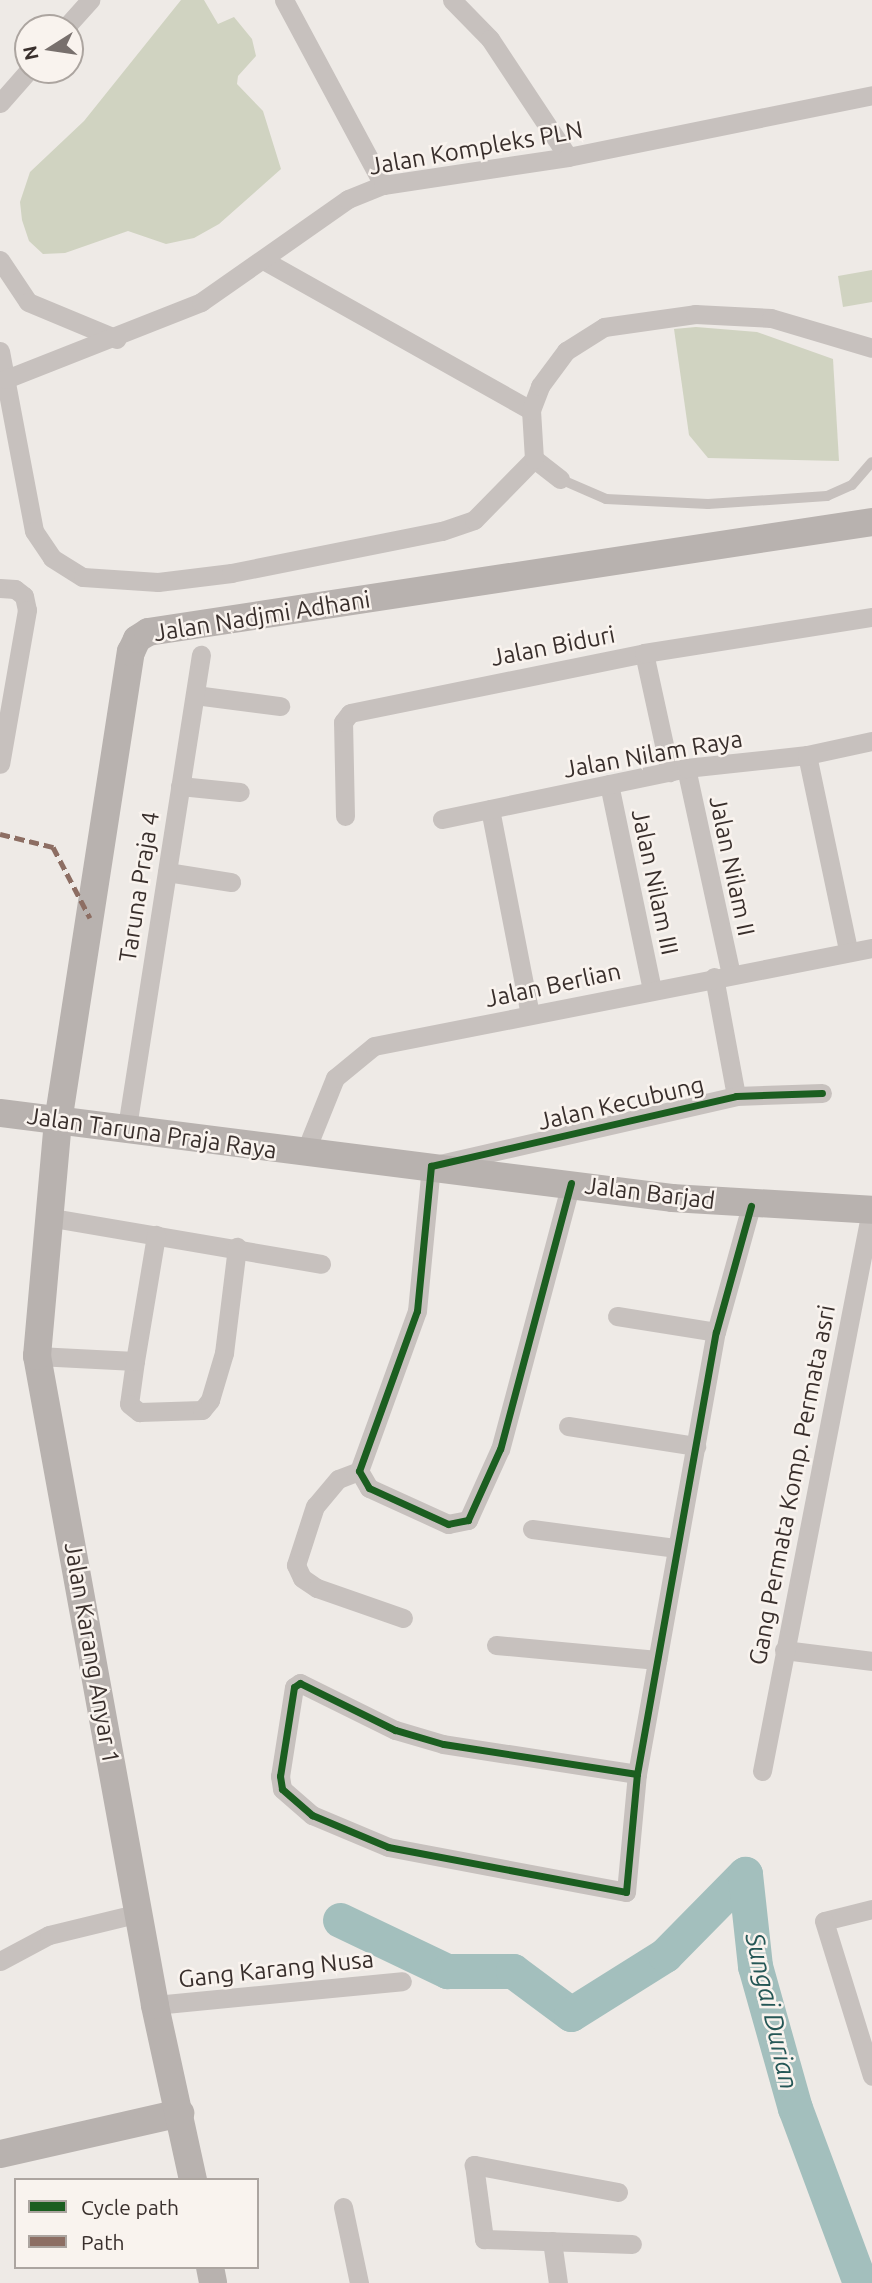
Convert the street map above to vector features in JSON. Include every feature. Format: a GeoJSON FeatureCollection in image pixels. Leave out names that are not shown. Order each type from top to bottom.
{"type":"FeatureCollection","features":[{"type":"Feature","properties":{"kind":"main road","name":"Jalan Nadjmi Adhani"},"geometry":{"type":"LineString","coordinates":[[58,1122],[131,652],[137,639],[148,632],[872,522]]}},
{"type":"Feature","properties":{"kind":"main road","name":"Jalan Taruna Praja Raya"},"geometry":{"type":"LineString","coordinates":[[0,1113],[58,1122],[127,1127],[304,1154]]}},
{"type":"Feature","properties":{"kind":"main road","name":"Jalan Karang Anyar 1"},"geometry":{"type":"LineString","coordinates":[[58,1122],[47,1217],[37,1356],[155,2005],[192,2178]]}},
{"type":"Feature","properties":{"kind":"main road","name":"Jalan Barjad"},"geometry":{"type":"LineString","coordinates":[[304,1154],[431,1166],[751,1206],[872,1210]]}},
{"type":"Feature","properties":{"kind":"main road"},"geometry":{"type":"LineString","coordinates":[[0,2154],[180,2113]]}},
{"type":"Feature","properties":{"kind":"street"},"geometry":{"type":"LineString","coordinates":[[78,14],[90,0]]}},
{"type":"Feature","properties":{"kind":"street"},"geometry":{"type":"LineString","coordinates":[[284,0],[383,185]]}},
{"type":"Feature","properties":{"kind":"street"},"geometry":{"type":"LineString","coordinates":[[452,0],[491,39],[568,157]]}},
{"type":"Feature","properties":{"kind":"street"},"geometry":{"type":"LineString","coordinates":[[0,103],[17,84]]}},
{"type":"Feature","properties":{"kind":"street","name":"Jalan Kompleks PLN"},"geometry":{"type":"LineString","coordinates":[[6,379],[117,339],[201,302],[265,261],[348,199],[383,185],[568,157],[872,95]]}},
{"type":"Feature","properties":{"kind":"street"},"geometry":{"type":"LineString","coordinates":[[0,260],[28,302],[117,339]]}},
{"type":"Feature","properties":{"kind":"street"},"geometry":{"type":"LineString","coordinates":[[265,261],[531,410]]}},
{"type":"Feature","properties":{"kind":"street"},"geometry":{"type":"LineString","coordinates":[[0,351],[34,531],[52,558],[83,577],[158,582],[231,573],[442,531],[474,520],[534,459],[531,410],[540,386],[566,352],[604,327],[695,314],[771,318],[872,348]]}},
{"type":"Feature","properties":{"kind":"street"},"geometry":{"type":"LineString","coordinates":[[534,459],[560,479]]}},
{"type":"Feature","properties":{"kind":"street"},"geometry":{"type":"LineString","coordinates":[[0,587],[15,589],[24,596],[27,610],[0,764]]}},
{"type":"Feature","properties":{"kind":"street","name":"Jalan Biduri"},"geometry":{"type":"LineString","coordinates":[[345,816],[343,722],[350,713],[644,653],[872,617]]}},
{"type":"Feature","properties":{"kind":"street","name":"Jalan Nilam II"},"geometry":{"type":"LineString","coordinates":[[644,653],[678,770],[722,976],[736,1096]]}},
{"type":"Feature","properties":{"kind":"street","name":"Taruna Praja 4"},"geometry":{"type":"LineString","coordinates":[[127,1127],[201,655]]}},
{"type":"Feature","properties":{"kind":"street"},"geometry":{"type":"LineString","coordinates":[[195,695],[280,706]]}},
{"type":"Feature","properties":{"kind":"street","name":"Jalan Nilam Raya"},"geometry":{"type":"LineString","coordinates":[[442,819],[678,770],[807,755],[872,741]]}},
{"type":"Feature","properties":{"kind":"street"},"geometry":{"type":"LineString","coordinates":[[807,755],[848,950]]}},
{"type":"Feature","properties":{"kind":"street","name":"Jalan Nilam III"},"geometry":{"type":"LineString","coordinates":[[609,784],[652,990]]}},
{"type":"Feature","properties":{"kind":"street"},"geometry":{"type":"LineString","coordinates":[[180,786],[240,792]]}},
{"type":"Feature","properties":{"kind":"street"},"geometry":{"type":"LineString","coordinates":[[490,809],[530,1014]]}},
{"type":"Feature","properties":{"kind":"street"},"geometry":{"type":"LineString","coordinates":[[167,872],[231,882]]}},
{"type":"Feature","properties":{"kind":"street","name":"Jalan Berlian"},"geometry":{"type":"LineString","coordinates":[[304,1154],[335,1078],[374,1046],[848,950],[872,948]]}},
{"type":"Feature","properties":{"kind":"street","name":"Jalan Kecubung"},"geometry":{"type":"LineString","coordinates":[[431,1166],[736,1096],[822,1093]]}},
{"type":"Feature","properties":{"kind":"street"},"geometry":{"type":"LineString","coordinates":[[403,1618],[317,1588],[302,1578],[296,1565],[315,1506],[338,1479],[359,1471],[417,1311],[431,1166]]}},
{"type":"Feature","properties":{"kind":"street"},"geometry":{"type":"LineString","coordinates":[[359,1471],[369,1488],[448,1524],[468,1520],[500,1449],[571,1183]]}},
{"type":"Feature","properties":{"kind":"street"},"geometry":{"type":"LineString","coordinates":[[637,1774],[443,1744],[395,1730],[300,1683],[294,1687],[280,1776],[282,1788],[312,1815],[388,1847],[619,1894],[630,1885],[637,1774],[657,1660],[716,1332],[751,1206]]}},
{"type":"Feature","properties":{"kind":"street","name":"Gang Permata Komp. Permata asri"},"geometry":{"type":"LineString","coordinates":[[762,1770],[872,1210]]}},
{"type":"Feature","properties":{"kind":"street"},"geometry":{"type":"LineString","coordinates":[[47,1217],[237,1247],[321,1264]]}},
{"type":"Feature","properties":{"kind":"street"},"geometry":{"type":"LineString","coordinates":[[156,1235],[129,1404],[139,1412],[202,1410],[210,1400],[224,1353],[237,1247]]}},
{"type":"Feature","properties":{"kind":"street"},"geometry":{"type":"LineString","coordinates":[[617,1316],[716,1332]]}},
{"type":"Feature","properties":{"kind":"street"},"geometry":{"type":"LineString","coordinates":[[37,1356],[135,1361]]}},
{"type":"Feature","properties":{"kind":"street"},"geometry":{"type":"LineString","coordinates":[[568,1426],[696,1446]]}},
{"type":"Feature","properties":{"kind":"street"},"geometry":{"type":"LineString","coordinates":[[532,1529],[677,1548]]}},
{"type":"Feature","properties":{"kind":"street"},"geometry":{"type":"LineString","coordinates":[[496,1645],[657,1660]]}},
{"type":"Feature","properties":{"kind":"street"},"geometry":{"type":"LineString","coordinates":[[784,1650],[872,1661]]}},
{"type":"Feature","properties":{"kind":"street"},"geometry":{"type":"LineString","coordinates":[[872,1909],[828,1918],[824,1929],[872,2077]]}},
{"type":"Feature","properties":{"kind":"street"},"geometry":{"type":"LineString","coordinates":[[0,1961],[49,1935],[139,1913]]}},
{"type":"Feature","properties":{"kind":"street","name":"Gang Karang Nusa"},"geometry":{"type":"LineString","coordinates":[[155,2005],[402,1981]]}},
{"type":"Feature","properties":{"kind":"street"},"geometry":{"type":"LineString","coordinates":[[618,2192],[474,2165],[484,2239],[632,2244]]}},
{"type":"Feature","properties":{"kind":"street"},"geometry":{"type":"LineString","coordinates":[[343,2207],[359,2283]]}},
{"type":"Feature","properties":{"kind":"street"},"geometry":{"type":"LineString","coordinates":[[552,2241],[558,2283]]}},
{"type":"Feature","properties":{"kind":"lane"},"geometry":{"type":"LineString","coordinates":[[560,479],[607,499],[708,504],[827,496],[852,485],[872,462]]}},
{"type":"Feature","properties":{"kind":"green space"},"geometry":{"type":"Polygon","coordinates":[[[181,0],[204,0],[218,24],[234,17],[252,39],[256,56],[238,76],[237,84],[263,111],[281,169],[219,224],[194,238],[166,244],[128,231],[65,253],[43,254],[29,241],[22,220],[20,202],[30,172],[84,121],[181,0]]]}},
{"type":"Feature","properties":{"kind":"green space"},"geometry":{"type":"Polygon","coordinates":[[[872,270],[872,302],[843,307],[838,276],[872,270]]]}},
{"type":"Feature","properties":{"kind":"green space"},"geometry":{"type":"Polygon","coordinates":[[[696,327],[757,332],[833,359],[839,461],[708,458],[689,435],[674,329],[696,327]]]}},
{"type":"Feature","properties":{"kind":"waterway","name":"Sungai Durian"},"geometry":{"type":"LineString","coordinates":[[340,1920],[447,1971],[513,1971],[571,2014],[665,1955],[745,1874],[755,1966],[795,2108],[860,2283]]}},
{"type":"Feature","properties":{"kind":"marked path"},"geometry":{"type":"LineString","coordinates":[[0,834],[53,847],[90,918]]}},
{"type":"Feature","properties":{"kind":"cycle path"},"geometry":{"type":"LineString","coordinates":[[571,1183],[500,1449],[468,1520],[448,1524],[369,1488],[359,1471],[417,1311],[431,1166],[736,1096],[822,1093]]}},
{"type":"Feature","properties":{"kind":"cycle path"},"geometry":{"type":"LineString","coordinates":[[637,1774],[443,1744],[395,1730],[300,1683],[294,1687],[280,1776],[282,1789],[312,1815],[388,1847],[626,1892],[637,1774],[716,1332],[751,1206]]}}]}
